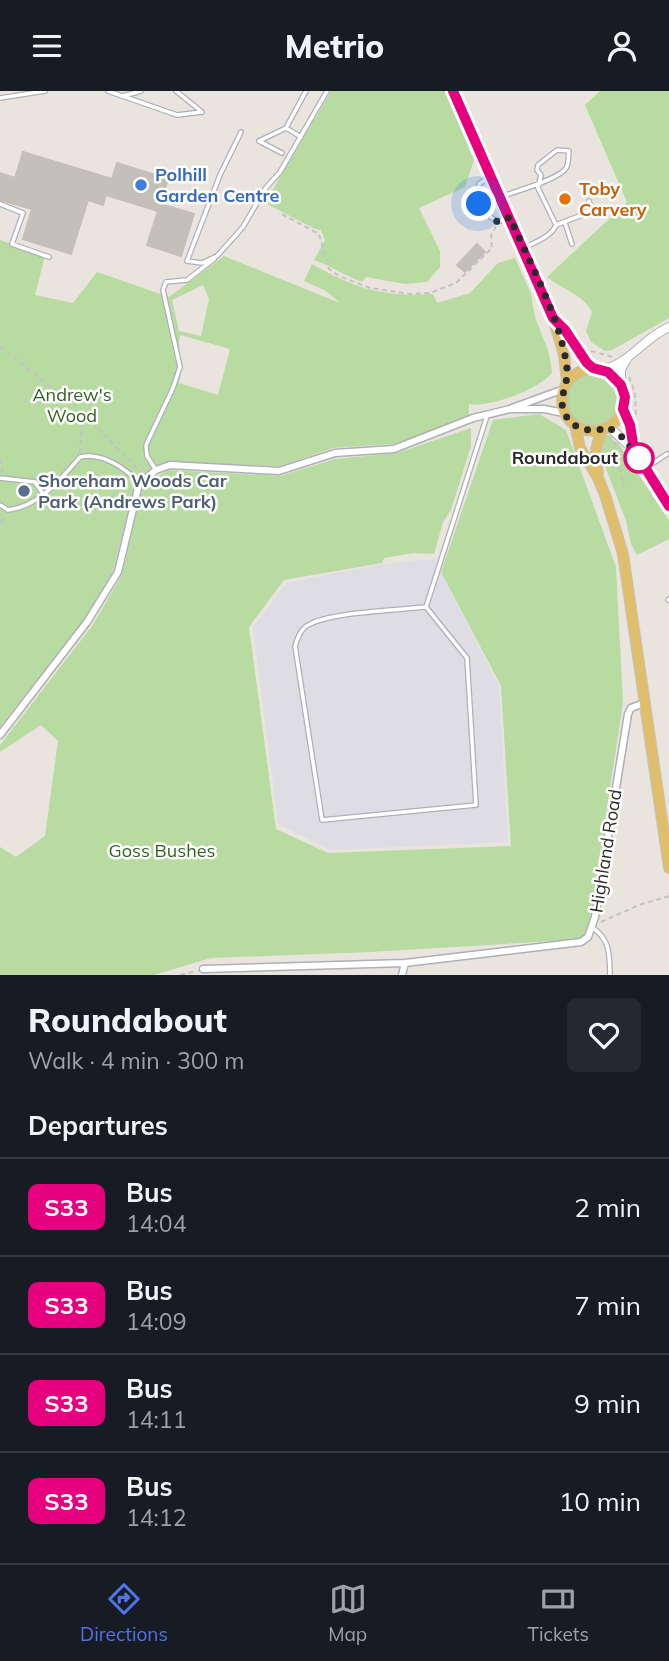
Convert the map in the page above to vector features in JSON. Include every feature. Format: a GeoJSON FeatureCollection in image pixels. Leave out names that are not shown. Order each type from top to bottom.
{"type":"FeatureCollection","features":[{"type":"Feature","properties":{"kind":"main road"},"geometry":{"type":"LineString","coordinates":[[453,91],[553,318],[566,362],[562,402],[564,413],[575,425],[587,430],[605,428],[620,417],[623,409],[625,397],[621,385],[616,377],[598,369],[553,318]]}},
{"type":"Feature","properties":{"kind":"main road"},"geometry":{"type":"LineString","coordinates":[[565,385],[577,372],[598,369]]}},
{"type":"Feature","properties":{"kind":"main road"},"geometry":{"type":"LineString","coordinates":[[575,425],[580,448],[598,478],[612,514],[623,554],[669,868]]}},
{"type":"Feature","properties":{"kind":"main road"},"geometry":{"type":"LineString","coordinates":[[598,478],[596,449],[605,428]]}},
{"type":"Feature","properties":{"kind":"street"},"geometry":{"type":"LineString","coordinates":[[598,369],[612,368],[643,343],[669,327]]}},
{"type":"Feature","properties":{"kind":"street"},"geometry":{"type":"LineString","coordinates":[[621,385],[621,369],[628,356]]}},
{"type":"Feature","properties":{"kind":"street"},"geometry":{"type":"LineString","coordinates":[[0,735],[87,622],[118,572],[139,484],[156,470],[170,465],[279,471],[335,453],[394,449],[473,418],[510,409],[565,385]]}},
{"type":"Feature","properties":{"kind":"street"},"geometry":{"type":"LineString","coordinates":[[510,409],[544,409],[564,413]]}},
{"type":"Feature","properties":{"kind":"street"},"geometry":{"type":"LineString","coordinates":[[623,409],[630,425],[634,450]]}},
{"type":"Feature","properties":{"kind":"street"},"geometry":{"type":"LineString","coordinates":[[605,428],[634,450],[669,506]]}},
{"type":"Feature","properties":{"kind":"street","name":"Highland Road"},"geometry":{"type":"LineString","coordinates":[[203,969],[405,963],[581,942],[589,937],[594,926],[628,714],[631,708],[645,703]]}},
{"type":"Feature","properties":{"kind":"street"},"geometry":{"type":"LineString","coordinates":[[402,975],[405,963]]}},
{"type":"Feature","properties":{"kind":"lane"},"geometry":{"type":"LineString","coordinates":[[0,98],[45,91]]}},
{"type":"Feature","properties":{"kind":"lane"},"geometry":{"type":"LineString","coordinates":[[108,91],[177,115],[202,112],[176,91]]}},
{"type":"Feature","properties":{"kind":"lane"},"geometry":{"type":"LineString","coordinates":[[122,96],[141,91]]}},
{"type":"Feature","properties":{"kind":"lane"},"geometry":{"type":"LineString","coordinates":[[282,153],[259,141],[286,128],[306,91]]}},
{"type":"Feature","properties":{"kind":"lane"},"geometry":{"type":"LineString","coordinates":[[156,470],[147,456],[146,445],[180,367],[163,290],[166,282],[187,280],[217,256],[243,227],[265,189],[280,172],[327,91]]}},
{"type":"Feature","properties":{"kind":"lane"},"geometry":{"type":"LineString","coordinates":[[286,128],[301,137]]}},
{"type":"Feature","properties":{"kind":"lane"},"geometry":{"type":"LineString","coordinates":[[217,256],[202,263],[187,261],[220,175],[241,132]]}},
{"type":"Feature","properties":{"kind":"lane"},"geometry":{"type":"LineString","coordinates":[[501,197],[539,182],[565,171],[569,151],[557,150],[538,165],[537,170],[541,175],[539,182],[538,188],[556,225]]}},
{"type":"Feature","properties":{"kind":"lane"},"geometry":{"type":"LineString","coordinates":[[491,175],[479,184],[479,204],[488,216],[498,222],[510,217]]}},
{"type":"Feature","properties":{"kind":"lane"},"geometry":{"type":"LineString","coordinates":[[556,225],[565,223],[591,208],[589,201]]}},
{"type":"Feature","properties":{"kind":"lane"},"geometry":{"type":"LineString","coordinates":[[0,204],[23,212],[12,244],[49,257]]}},
{"type":"Feature","properties":{"kind":"lane"},"geometry":{"type":"LineString","coordinates":[[565,223],[572,244]]}},
{"type":"Feature","properties":{"kind":"lane"},"geometry":{"type":"LineString","coordinates":[[523,248],[545,237],[556,225]]}},
{"type":"Feature","properties":{"kind":"lane"},"geometry":{"type":"LineString","coordinates":[[426,607],[487,423],[487,415]]}},
{"type":"Feature","properties":{"kind":"lane"},"geometry":{"type":"LineString","coordinates":[[645,468],[667,454]]}},
{"type":"Feature","properties":{"kind":"lane"},"geometry":{"type":"LineString","coordinates":[[0,505],[8,510],[20,509],[43,494],[80,457],[100,458],[128,472],[139,484]]}},
{"type":"Feature","properties":{"kind":"lane"},"geometry":{"type":"LineString","coordinates":[[2,478],[35,482],[43,494]]}},
{"type":"Feature","properties":{"kind":"lane"},"geometry":{"type":"LineString","coordinates":[[426,607],[467,658],[476,805],[322,820],[295,646],[299,633],[309,624],[341,617],[426,607]]}},
{"type":"Feature","properties":{"kind":"lane"},"geometry":{"type":"LineString","coordinates":[[594,926],[603,935],[608,948],[610,975]]}},
{"type":"Feature","properties":{"kind":"path"},"geometry":{"type":"LineString","coordinates":[[282,214],[319,234],[330,269],[339,276],[370,288],[410,294],[430,293],[456,283],[492,248],[491,236],[498,222]]}},
{"type":"Feature","properties":{"kind":"path"},"geometry":{"type":"LineString","coordinates":[[0,347],[83,412],[146,478]]}},
{"type":"Feature","properties":{"kind":"path"},"geometry":{"type":"LineString","coordinates":[[80,457],[83,412]]}},
{"type":"Feature","properties":{"kind":"path"},"geometry":{"type":"LineString","coordinates":[[0,459],[2,478]]}},
{"type":"Feature","properties":{"kind":"path"},"geometry":{"type":"LineString","coordinates":[[0,523],[2,519]]}},
{"type":"Feature","properties":{"kind":"path"},"geometry":{"type":"LineString","coordinates":[[594,926],[648,902],[669,896]]}},
{"type":"Feature","properties":{"kind":"path"},"geometry":{"type":"LineString","coordinates":[[180,975],[203,969]]}},
{"type":"Feature","properties":{"kind":"shaded area"},"geometry":{"type":"Polygon","coordinates":[[[434,559],[499,686],[508,842],[330,850],[278,824],[253,627],[286,583],[383,564],[434,559]]]}},
{"type":"Feature","properties":{"kind":"green space"},"geometry":{"type":"Polygon","coordinates":[[[331,91],[445,91],[474,160],[465,187],[419,208],[440,251],[440,267],[427,282],[405,284],[366,277],[362,282],[314,260],[325,240],[321,230],[265,203],[331,91]]]}},
{"type":"Feature","properties":{"kind":"green space"},"geometry":{"type":"Polygon","coordinates":[[[600,91],[669,91],[669,318],[612,350],[605,351],[591,342],[586,331],[592,312],[588,306],[578,296],[547,277],[627,202],[585,105],[600,91]]]}},
{"type":"Feature","properties":{"kind":"green space","name":"Andrew's Wood"},"geometry":{"type":"Polygon","coordinates":[[[0,240],[45,256],[35,295],[73,303],[97,272],[169,297],[224,256],[340,303],[326,291],[304,281],[312,264],[342,280],[370,289],[399,294],[433,294],[437,303],[470,293],[498,263],[515,258],[531,294],[535,317],[549,353],[552,373],[546,379],[526,391],[501,400],[469,404],[469,417],[394,444],[333,448],[280,466],[169,462],[150,471],[135,486],[113,571],[87,616],[0,727],[0,240]],[[203,285],[172,300],[179,331],[201,336],[209,299],[203,285]],[[180,335],[179,383],[218,395],[230,349],[180,335]]]}},
{"type":"Feature","properties":{"kind":"green space"},"geometry":{"type":"Polygon","coordinates":[[[593,374],[603,376],[611,382],[617,390],[617,410],[611,418],[603,424],[593,426],[583,424],[575,418],[569,410],[567,400],[569,390],[575,382],[583,376],[593,374]]]}},
{"type":"Feature","properties":{"kind":"green space","name":"Goss Bushes"},"geometry":{"type":"Polygon","coordinates":[[[539,414],[566,430],[616,567],[623,703],[587,939],[211,958],[154,975],[0,975],[0,847],[16,857],[45,836],[58,741],[41,725],[0,752],[0,745],[92,626],[122,575],[143,486],[168,470],[280,476],[335,459],[397,453],[471,428],[471,446],[434,554],[414,553],[384,558],[382,563],[284,580],[249,627],[276,829],[328,853],[511,846],[501,686],[441,572],[493,420],[539,414]]]}},
{"type":"Feature","properties":{"kind":"green space"},"geometry":{"type":"Polygon","coordinates":[[[606,435],[614,436],[612,439],[618,443],[669,521],[669,539],[637,555],[602,458],[601,451],[606,435]]]}},
{"type":"Feature","properties":{"kind":"building"},"geometry":{"type":"Polygon","coordinates":[[[23,152],[112,179],[117,163],[168,179],[160,204],[194,214],[181,256],[147,245],[158,211],[106,195],[103,205],[88,200],[71,254],[23,239],[32,209],[0,200],[0,173],[15,178],[23,152]]]}},
{"type":"Feature","properties":{"kind":"building"},"geometry":{"type":"Polygon","coordinates":[[[477,244],[485,252],[465,272],[457,265],[477,244]]]}},
{"type":"Feature","properties":{"kind":"bus line","name":"S33"},"geometry":{"type":"LineString","coordinates":[[453,91],[553,318],[565,330],[587,363],[616,377],[621,385],[625,397],[623,409],[630,425],[634,450],[669,506]]}},
{"type":"Feature","properties":{"kind":"place","name":"Polhill Garden Centre"},"geometry":{"type":"Point","coordinates":[141,185]}},
{"type":"Feature","properties":{"kind":"place","name":"Toby Carvery"},"geometry":{"type":"Point","coordinates":[565,199]}},
{"type":"Feature","properties":{"kind":"place","name":"Roundabout"},"geometry":{"type":"Point","coordinates":[639,458]}},
{"type":"Feature","properties":{"kind":"place","name":"Shoreham Woods Car Park (Andrews Park)"},"geometry":{"type":"Point","coordinates":[24,491]}},
{"type":"Feature","properties":{"kind":"route"},"geometry":{"type":"LineString","coordinates":[[479,204],[488,216],[498,222],[510,217],[553,318],[567,370],[567,382],[562,395],[567,418],[587,430],[608,427],[621,436],[639,458]]}}]}
